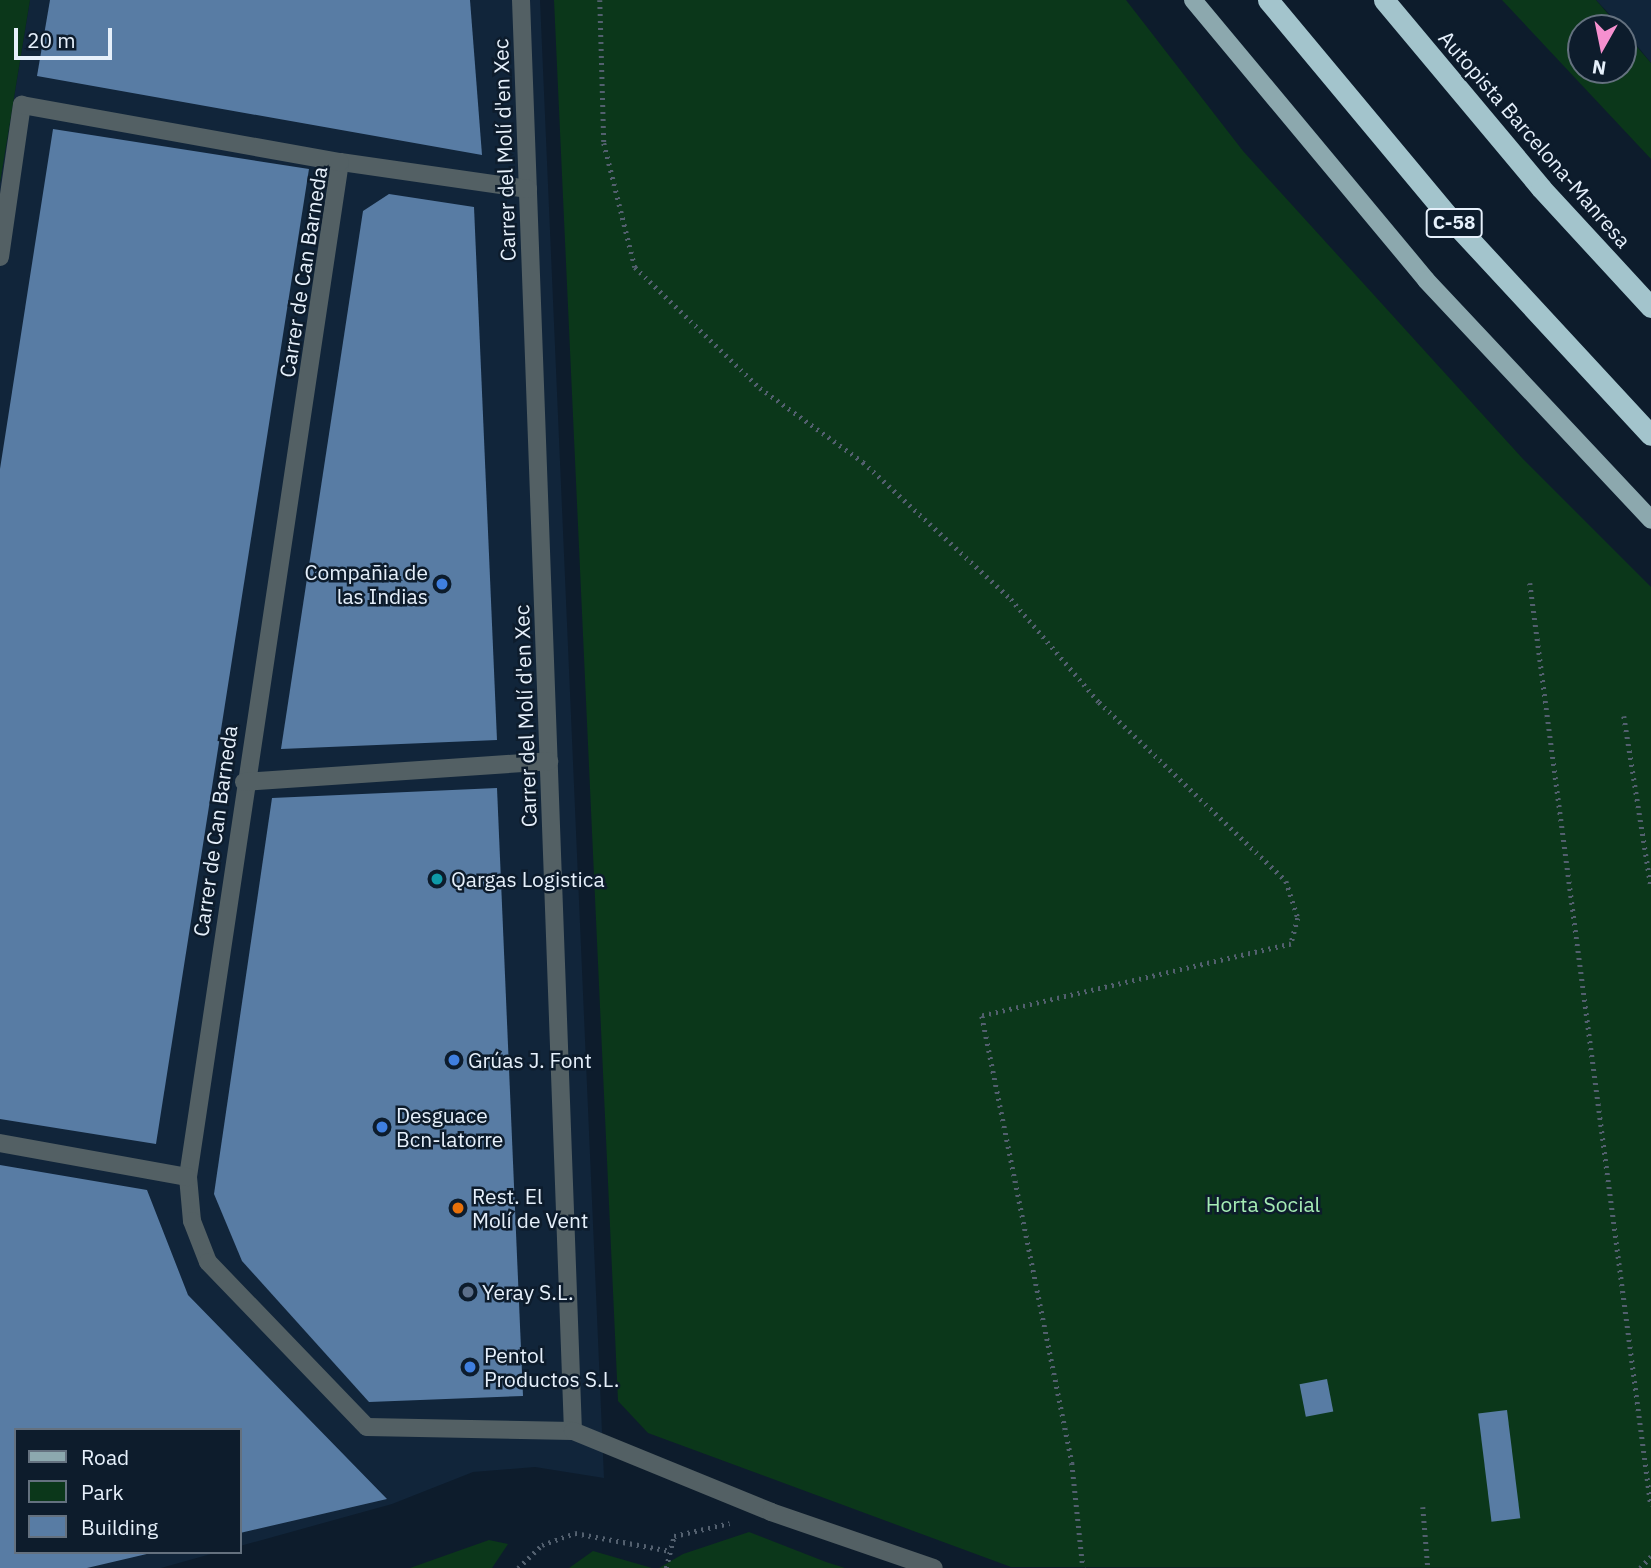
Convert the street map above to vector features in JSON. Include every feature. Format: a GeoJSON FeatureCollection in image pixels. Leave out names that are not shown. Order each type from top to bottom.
{"type":"FeatureCollection","features":[{"type":"Feature","properties":{"kind":"highway","name":"C-58"},"geometry":{"type":"LineString","coordinates":[[1268,0],[1446,214],[1651,435]]}},
{"type":"Feature","properties":{"kind":"highway","name":"Autopista Barcelona-Manresa"},"geometry":{"type":"LineString","coordinates":[[1384,0],[1541,187],[1651,307]]}},
{"type":"Feature","properties":{"kind":"main road"},"geometry":{"type":"LineString","coordinates":[[1193,0],[1426,280],[1651,520]]}},
{"type":"Feature","properties":{"kind":"street","name":"Carrer del Molí d'en Xec"},"geometry":{"type":"LineString","coordinates":[[521,0],[573,1431]]}},
{"type":"Feature","properties":{"kind":"street"},"geometry":{"type":"LineString","coordinates":[[0,257],[22,105],[340,162]]}},
{"type":"Feature","properties":{"kind":"street","name":"Carrer de Can Barneda"},"geometry":{"type":"LineString","coordinates":[[528,189],[340,162],[244,782],[188,1177],[192,1221],[208,1262],[367,1427],[573,1431]]}},
{"type":"Feature","properties":{"kind":"street"},"geometry":{"type":"LineString","coordinates":[[244,782],[549,761]]}},
{"type":"Feature","properties":{"kind":"street"},"geometry":{"type":"LineString","coordinates":[[0,1143],[188,1177]]}},
{"type":"Feature","properties":{"kind":"street"},"geometry":{"type":"LineString","coordinates":[[573,1431],[771,1512],[934,1568]]}},
{"type":"Feature","properties":{"kind":"path"},"geometry":{"type":"LineString","coordinates":[[600,0],[604,143],[635,267],[760,388],[863,462],[1001,590],[1099,702],[1286,881],[1298,918],[1291,944],[982,1016],[1072,1463],[1083,1568]]}},
{"type":"Feature","properties":{"kind":"path"},"geometry":{"type":"LineString","coordinates":[[1530,583],[1651,1506]]}},
{"type":"Feature","properties":{"kind":"path"},"geometry":{"type":"LineString","coordinates":[[1624,716],[1651,886]]}},
{"type":"Feature","properties":{"kind":"path"},"geometry":{"type":"LineString","coordinates":[[1423,1507],[1428,1568]]}},
{"type":"Feature","properties":{"kind":"path"},"geometry":{"type":"LineString","coordinates":[[666,1568],[674,1536],[771,1512]]}},
{"type":"Feature","properties":{"kind":"path"},"geometry":{"type":"LineString","coordinates":[[518,1568],[542,1545],[575,1533],[670,1551]]}},
{"type":"Feature","properties":{"kind":"path"},"geometry":{"type":"LineString","coordinates":[[1640,1568],[1651,1556]]}},
{"type":"Feature","properties":{"kind":"shaded area"},"geometry":{"type":"Polygon","coordinates":[[[30,0],[540,0],[604,1478],[535,1467],[473,1472],[392,1504],[242,1545],[242,1428],[14,1428],[14,1554],[211,1554],[161,1568],[0,1568],[0,183],[30,0]]]}},
{"type":"Feature","properties":{"kind":"shaded area"},"geometry":{"type":"Polygon","coordinates":[[[1596,0],[1651,0],[1651,63],[1637,46],[1637,14],[1610,14],[1596,0]]]}},
{"type":"Feature","properties":{"kind":"green space"},"geometry":{"type":"Polygon","coordinates":[[[0,0],[30,0],[0,183],[0,0]]]}},
{"type":"Feature","properties":{"kind":"green space","name":"Horta Social"},"geometry":{"type":"Polygon","coordinates":[[[554,0],[1126,0],[1243,151],[1523,459],[1651,587],[1651,1568],[1011,1567],[648,1433],[618,1401],[554,0]]]}},
{"type":"Feature","properties":{"kind":"green space"},"geometry":{"type":"Polygon","coordinates":[[[1502,0],[1596,0],[1608,14],[1567,14],[1567,69],[1502,0]]]}},
{"type":"Feature","properties":{"kind":"green space"},"geometry":{"type":"Polygon","coordinates":[[[1637,47],[1651,63],[1651,159],[1581,84],[1637,84],[1637,47]]]}},
{"type":"Feature","properties":{"kind":"green space"},"geometry":{"type":"Polygon","coordinates":[[[749,1532],[845,1568],[659,1568],[683,1554],[749,1532]]]}},
{"type":"Feature","properties":{"kind":"green space"},"geometry":{"type":"Polygon","coordinates":[[[489,1540],[508,1544],[492,1568],[410,1568],[489,1540]]]}},
{"type":"Feature","properties":{"kind":"green space"},"geometry":{"type":"Polygon","coordinates":[[[593,1551],[652,1568],[569,1568],[593,1551]]]}},
{"type":"Feature","properties":{"kind":"building"},"geometry":{"type":"Polygon","coordinates":[[[50,0],[470,0],[482,155],[37,76],[50,0]]]}},
{"type":"Feature","properties":{"kind":"building"},"geometry":{"type":"Polygon","coordinates":[[[53,129],[309,169],[156,1144],[0,1119],[0,469],[53,129]]]}},
{"type":"Feature","properties":{"kind":"building"},"geometry":{"type":"Polygon","coordinates":[[[389,194],[474,207],[497,740],[281,749],[363,211],[389,194]]]}},
{"type":"Feature","properties":{"kind":"building"},"geometry":{"type":"Polygon","coordinates":[[[497,788],[523,1396],[369,1402],[242,1261],[214,1194],[272,798],[497,788]]]}},
{"type":"Feature","properties":{"kind":"building"},"geometry":{"type":"Polygon","coordinates":[[[0,1165],[147,1190],[188,1295],[387,1499],[242,1533],[242,1428],[14,1428],[14,1554],[147,1554],[87,1568],[0,1568],[0,1165]]]}},
{"type":"Feature","properties":{"kind":"building"},"geometry":{"type":"Polygon","coordinates":[[[1327,1379],[1333,1411],[1306,1417],[1300,1384],[1327,1379]]]}},
{"type":"Feature","properties":{"kind":"building"},"geometry":{"type":"Polygon","coordinates":[[[1507,1410],[1520,1518],[1491,1522],[1478,1414],[1507,1410]]]}},
{"type":"Feature","properties":{"kind":"place","name":"Compañia de las Indias"},"geometry":{"type":"Point","coordinates":[442,584]}},
{"type":"Feature","properties":{"kind":"place","name":"Qargas Logistica"},"geometry":{"type":"Point","coordinates":[437,879]}},
{"type":"Feature","properties":{"kind":"place","name":"Grúas J. Font"},"geometry":{"type":"Point","coordinates":[454,1060]}},
{"type":"Feature","properties":{"kind":"place","name":"Desguace Bcn-latorre"},"geometry":{"type":"Point","coordinates":[382,1127]}},
{"type":"Feature","properties":{"kind":"place","name":"Rest. El Molí de Vent"},"geometry":{"type":"Point","coordinates":[458,1208]}},
{"type":"Feature","properties":{"kind":"place","name":"Yeray S.L."},"geometry":{"type":"Point","coordinates":[468,1292]}},
{"type":"Feature","properties":{"kind":"place","name":"Pentol Productos S.L."},"geometry":{"type":"Point","coordinates":[470,1367]}}]}
